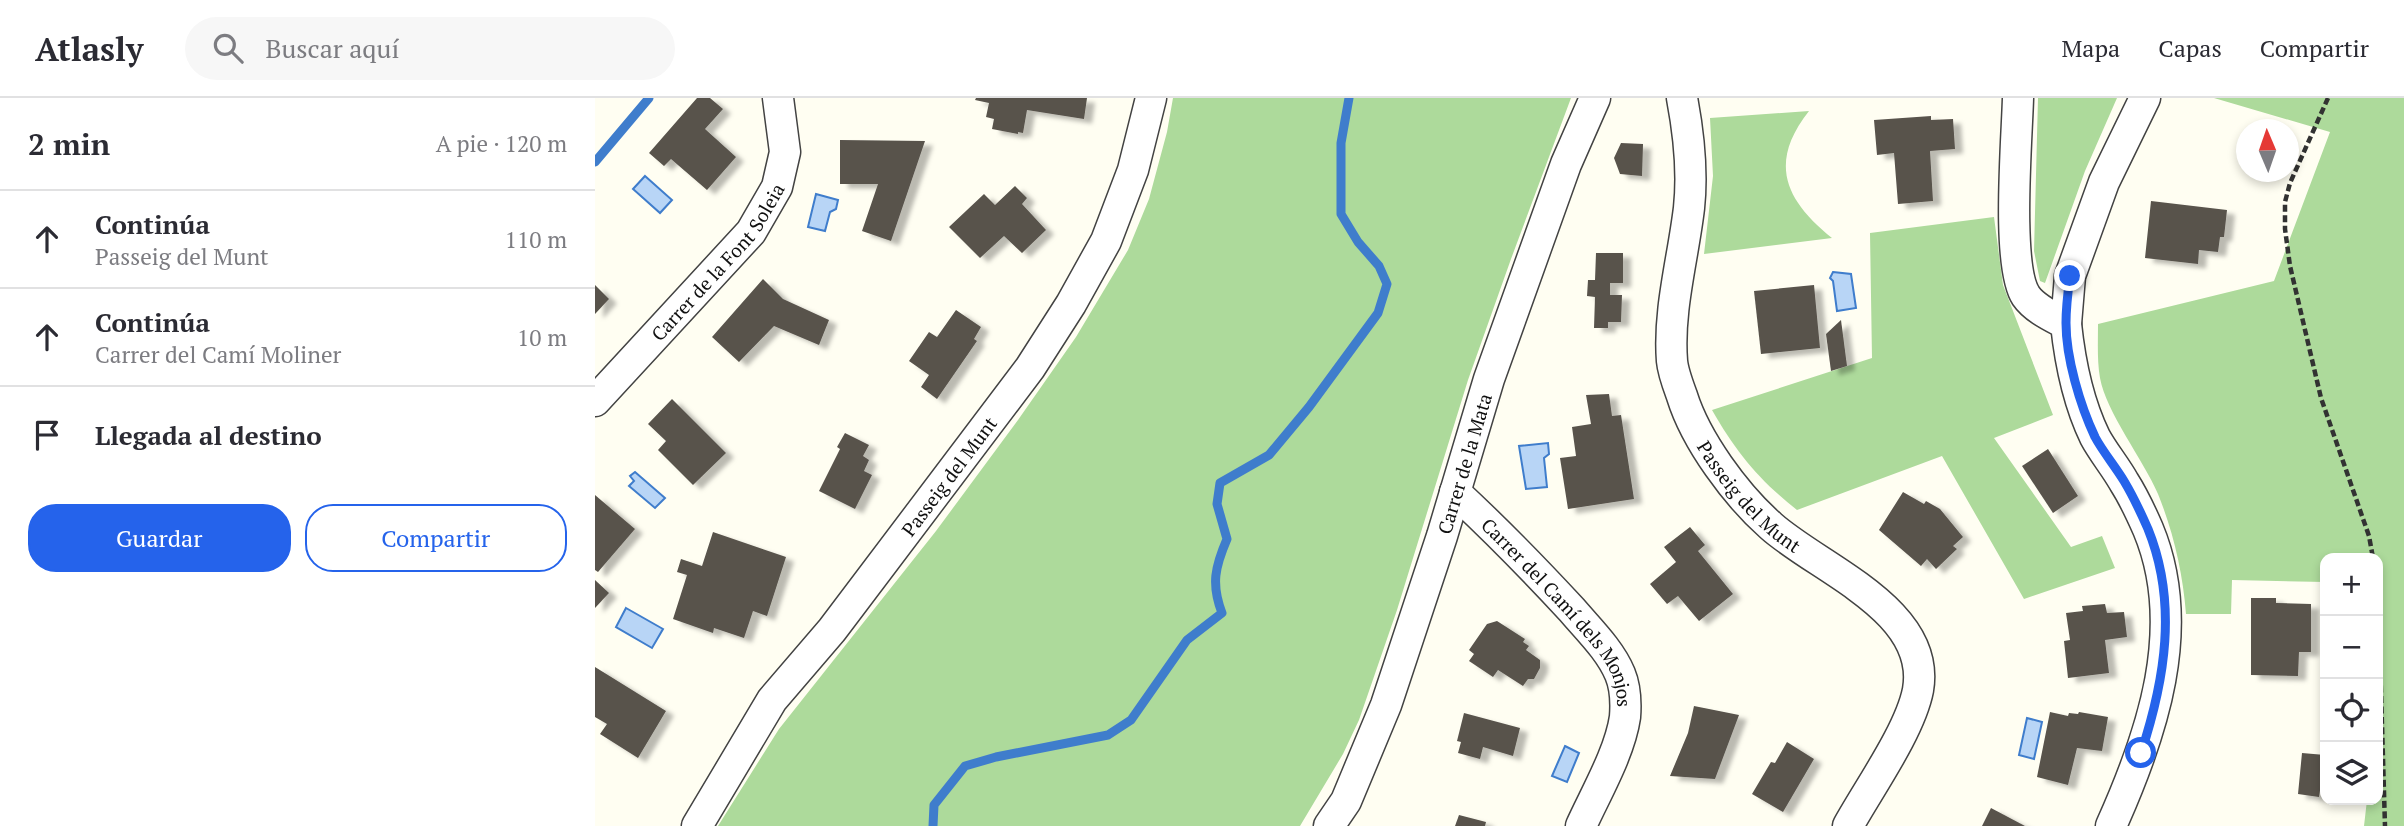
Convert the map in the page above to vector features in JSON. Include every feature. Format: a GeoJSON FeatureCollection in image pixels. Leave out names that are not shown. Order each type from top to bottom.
{"type":"FeatureCollection","features":[{"type":"Feature","properties":{"kind":"street","name":"Carrer de la Font Soleia"},"geometry":{"type":"LineString","coordinates":[[595,401],[751,232],[777,187],[785,152],[778,98]]}},
{"type":"Feature","properties":{"kind":"street","name":"Passeig del Munt"},"geometry":{"type":"LineString","coordinates":[[697,826],[772,699],[832,629],[1030,368],[1071,304],[1106,241],[1129,182],[1151,98]]}},
{"type":"Feature","properties":{"kind":"street","name":"Carrer de la Mata"},"geometry":{"type":"LineString","coordinates":[[1329,826],[1346,801],[1386,705],[1494,366],[1566,164],[1595,98]]}},
{"type":"Feature","properties":{"kind":"street","name":"Passeig del Munt"},"geometry":{"type":"LineString","coordinates":[[1682,98],[1689,133],[1691,165],[1689,208],[1679,266],[1672,363],[1683,400],[1707,447],[1728,480],[1772,527],[1848,580],[1898,621],[1912,640],[1918,663],[1918,690],[1903,731],[1849,826]]}},
{"type":"Feature","properties":{"kind":"street"},"geometry":{"type":"LineString","coordinates":[[2018,98],[2016,262],[2026,296],[2042,311],[2066,324]]}},
{"type":"Feature","properties":{"kind":"street"},"geometry":{"type":"LineString","coordinates":[[2111,826],[2154,714],[2166,649],[2164,584],[2148,531],[2125,483],[2095,437],[2069,358],[2066,324],[2070,276],[2104,182],[2145,98]]}},
{"type":"Feature","properties":{"kind":"street","name":"Carrer del Camí dels Monjos"},"geometry":{"type":"LineString","coordinates":[[1455,492],[1505,538],[1574,613],[1610,656],[1621,676],[1625,694],[1625,717],[1618,744],[1581,826]]}},
{"type":"Feature","properties":{"kind":"path"},"geometry":{"type":"LineString","coordinates":[[2328,98],[2290,183],[2285,202],[2285,229],[2290,267],[2321,398],[2365,524],[2372,553]]}},
{"type":"Feature","properties":{"kind":"path"},"geometry":{"type":"LineString","coordinates":[[2379,616],[2385,826]]}},
{"type":"Feature","properties":{"kind":"green space"},"geometry":{"type":"Polygon","coordinates":[[[1173,98],[1571,98],[1468,380],[1397,610],[1359,720],[1343,754],[1300,826],[718,826],[779,729],[936,531],[1076,337],[1128,250],[1149,199],[1173,98]]]}},
{"type":"Feature","properties":{"kind":"green space"},"geometry":{"type":"Polygon","coordinates":[[[2038,98],[2117,98],[2085,171],[2045,283],[2040,281],[2034,251],[2038,98]]]}},
{"type":"Feature","properties":{"kind":"green space"},"geometry":{"type":"Polygon","coordinates":[[[2214,98],[2404,98],[2404,826],[2364,826],[2366,805],[2383,805],[2383,553],[2320,553],[2320,582],[2232,580],[2231,614],[2186,614],[2173,537],[2158,494],[2109,406],[2100,378],[2098,324],[2274,281],[2330,132],[2299,123],[2299,119],[2286,119],[2214,98]]]}},
{"type":"Feature","properties":{"kind":"green space"},"geometry":{"type":"Polygon","coordinates":[[[1809,111],[1796,130],[1789,147],[1786,164],[1788,180],[1793,195],[1803,209],[1832,238],[1704,254],[1713,176],[1710,118],[1809,111]]]}},
{"type":"Feature","properties":{"kind":"green space"},"geometry":{"type":"Polygon","coordinates":[[[1994,217],[2003,285],[2053,415],[1994,438],[2071,547],[2102,536],[2115,568],[2024,599],[1942,456],[1797,510],[1771,488],[1749,464],[1712,410],[1872,358],[1870,233],[1994,217]]]}},
{"type":"Feature","properties":{"kind":"water"},"geometry":{"type":"Polygon","coordinates":[[[645,176],[672,200],[660,213],[633,189],[645,176]]]}},
{"type":"Feature","properties":{"kind":"water"},"geometry":{"type":"Polygon","coordinates":[[[816,194],[838,200],[836,209],[830,212],[825,231],[808,227],[816,194]]]}},
{"type":"Feature","properties":{"kind":"water"},"geometry":{"type":"Polygon","coordinates":[[[1833,272],[1851,274],[1856,308],[1837,311],[1833,281],[1830,278],[1833,272]]]}},
{"type":"Feature","properties":{"kind":"water"},"geometry":{"type":"Polygon","coordinates":[[[1548,443],[1549,454],[1544,458],[1547,487],[1526,489],[1519,446],[1548,443]]]}},
{"type":"Feature","properties":{"kind":"water"},"geometry":{"type":"Polygon","coordinates":[[[635,472],[665,498],[655,508],[629,486],[634,481],[630,476],[635,472]]]}},
{"type":"Feature","properties":{"kind":"water"},"geometry":{"type":"Polygon","coordinates":[[[626,608],[663,629],[652,648],[616,627],[626,608]]]}},
{"type":"Feature","properties":{"kind":"water"},"geometry":{"type":"Polygon","coordinates":[[[2027,718],[2042,722],[2034,759],[2019,755],[2027,718]]]}},
{"type":"Feature","properties":{"kind":"water"},"geometry":{"type":"Polygon","coordinates":[[[1565,746],[1579,753],[1567,782],[1552,776],[1565,746]]]}},
{"type":"Feature","properties":{"kind":"building"},"geometry":{"type":"Polygon","coordinates":[[[697,98],[710,98],[723,109],[705,129],[736,157],[707,190],[671,159],[664,166],[649,153],[697,98]]]}},
{"type":"Feature","properties":{"kind":"building"},"geometry":{"type":"Polygon","coordinates":[[[1087,98],[1084,119],[1027,110],[1023,133],[1018,134],[992,129],[994,119],[986,117],[989,103],[975,100],[1087,98]]]}},
{"type":"Feature","properties":{"kind":"building"},"geometry":{"type":"Polygon","coordinates":[[[1931,116],[1931,120],[1953,119],[1955,149],[1930,151],[1933,201],[1898,204],[1894,153],[1877,155],[1874,120],[1931,116]]]}},
{"type":"Feature","properties":{"kind":"building"},"geometry":{"type":"Polygon","coordinates":[[[840,140],[925,141],[891,241],[862,231],[878,184],[840,184],[840,140]]]}},
{"type":"Feature","properties":{"kind":"building"},"geometry":{"type":"Polygon","coordinates":[[[1621,143],[1643,144],[1642,176],[1620,174],[1614,158],[1621,143]]]}},
{"type":"Feature","properties":{"kind":"building"},"geometry":{"type":"Polygon","coordinates":[[[1015,186],[1027,198],[1022,204],[1046,230],[1022,253],[1004,236],[980,258],[949,227],[984,194],[995,205],[1015,186]]]}},
{"type":"Feature","properties":{"kind":"building"},"geometry":{"type":"Polygon","coordinates":[[[2151,201],[2227,210],[2224,237],[2220,237],[2218,252],[2199,250],[2198,264],[2145,258],[2151,201]]]}},
{"type":"Feature","properties":{"kind":"building"},"geometry":{"type":"Polygon","coordinates":[[[1596,253],[1623,253],[1623,283],[1610,283],[1610,295],[1622,295],[1621,322],[1608,322],[1608,328],[1594,328],[1595,297],[1587,296],[1588,280],[1595,280],[1596,253]]]}},
{"type":"Feature","properties":{"kind":"building"},"geometry":{"type":"Polygon","coordinates":[[[763,279],[783,299],[829,320],[819,345],[774,326],[739,362],[712,337],[763,279]]]}},
{"type":"Feature","properties":{"kind":"building"},"geometry":{"type":"Polygon","coordinates":[[[595,285],[609,299],[595,314],[595,285]]]}},
{"type":"Feature","properties":{"kind":"building"},"geometry":{"type":"Polygon","coordinates":[[[1814,285],[1820,348],[1761,354],[1754,291],[1814,285]]]}},
{"type":"Feature","properties":{"kind":"building"},"geometry":{"type":"Polygon","coordinates":[[[956,310],[981,327],[974,339],[977,341],[937,399],[921,387],[929,375],[909,361],[929,332],[937,337],[956,310]]]}},
{"type":"Feature","properties":{"kind":"building"},"geometry":{"type":"Polygon","coordinates":[[[1841,320],[1847,366],[1831,371],[1826,334],[1841,320]]]}},
{"type":"Feature","properties":{"kind":"building"},"geometry":{"type":"Polygon","coordinates":[[[1609,394],[1612,416],[1621,415],[1634,499],[1568,509],[1560,458],[1576,456],[1572,427],[1591,424],[1586,395],[1609,394]]]}},
{"type":"Feature","properties":{"kind":"building"},"geometry":{"type":"Polygon","coordinates":[[[672,399],[726,453],[693,485],[658,450],[666,441],[648,424],[672,399]]]}},
{"type":"Feature","properties":{"kind":"building"},"geometry":{"type":"Polygon","coordinates":[[[845,433],[869,445],[863,456],[869,460],[864,471],[872,475],[855,509],[819,491],[845,433]]]}},
{"type":"Feature","properties":{"kind":"building"},"geometry":{"type":"Polygon","coordinates":[[[2048,449],[2078,496],[2053,513],[2022,466],[2048,449]]]}},
{"type":"Feature","properties":{"kind":"building"},"geometry":{"type":"Polygon","coordinates":[[[1903,492],[1924,504],[1926,501],[1940,509],[1963,537],[1953,546],[1957,549],[1936,569],[1927,559],[1921,566],[1879,530],[1903,492]]]}},
{"type":"Feature","properties":{"kind":"building"},"geometry":{"type":"Polygon","coordinates":[[[595,495],[635,529],[598,572],[595,570],[595,495]]]}},
{"type":"Feature","properties":{"kind":"building"},"geometry":{"type":"Polygon","coordinates":[[[1690,527],[1705,545],[1698,551],[1733,594],[1699,621],[1678,596],[1667,604],[1650,584],[1676,562],[1664,547],[1690,527]]]}},
{"type":"Feature","properties":{"kind":"building"},"geometry":{"type":"Polygon","coordinates":[[[713,532],[786,557],[767,616],[753,611],[744,638],[714,628],[713,633],[673,619],[687,575],[677,572],[681,559],[702,566],[713,532]]]}},
{"type":"Feature","properties":{"kind":"building"},"geometry":{"type":"Polygon","coordinates":[[[595,580],[609,593],[595,608],[595,580]]]}},
{"type":"Feature","properties":{"kind":"building"},"geometry":{"type":"Polygon","coordinates":[[[2251,598],[2276,598],[2276,603],[2311,604],[2311,652],[2299,652],[2298,676],[2251,675],[2251,598]]]}},
{"type":"Feature","properties":{"kind":"building"},"geometry":{"type":"Polygon","coordinates":[[[2105,604],[2107,613],[2124,612],[2127,637],[2105,640],[2109,673],[2068,678],[2064,641],[2070,640],[2066,613],[2083,611],[2082,606],[2105,604]]]}},
{"type":"Feature","properties":{"kind":"building"},"geometry":{"type":"Polygon","coordinates":[[[1497,621],[1525,639],[1523,642],[1529,646],[1526,650],[1540,660],[1540,668],[1534,679],[1528,679],[1523,686],[1498,670],[1493,677],[1469,661],[1474,654],[1469,650],[1487,624],[1497,621]]]}},
{"type":"Feature","properties":{"kind":"building"},"geometry":{"type":"Polygon","coordinates":[[[595,667],[666,711],[638,758],[600,734],[607,724],[595,717],[595,667]]]}},
{"type":"Feature","properties":{"kind":"building"},"geometry":{"type":"Polygon","coordinates":[[[1694,706],[1739,715],[1715,779],[1670,776],[1688,733],[1694,706]]]}},
{"type":"Feature","properties":{"kind":"building"},"geometry":{"type":"Polygon","coordinates":[[[2050,712],[2068,716],[2069,713],[2079,712],[2108,717],[2102,751],[2077,748],[2068,785],[2037,777],[2050,712]]]}},
{"type":"Feature","properties":{"kind":"building"},"geometry":{"type":"Polygon","coordinates":[[[1464,713],[1520,728],[1513,756],[1483,747],[1480,759],[1458,753],[1461,742],[1457,741],[1464,713]]]}},
{"type":"Feature","properties":{"kind":"building"},"geometry":{"type":"Polygon","coordinates":[[[1787,742],[1814,759],[1783,812],[1752,794],[1771,762],[1775,763],[1787,742]]]}},
{"type":"Feature","properties":{"kind":"building"},"geometry":{"type":"Polygon","coordinates":[[[2302,753],[2320,755],[2319,797],[2298,794],[2302,753]]]}},
{"type":"Feature","properties":{"kind":"building"},"geometry":{"type":"Polygon","coordinates":[[[1991,808],[2025,826],[1982,826],[1991,808]]]}},
{"type":"Feature","properties":{"kind":"building"},"geometry":{"type":"Polygon","coordinates":[[[1459,815],[1486,822],[1485,826],[1455,826],[1459,815]]]}},
{"type":"Feature","properties":{"kind":"waterway"},"geometry":{"type":"LineString","coordinates":[[595,162],[649,98]]}},
{"type":"Feature","properties":{"kind":"waterway"},"geometry":{"type":"LineString","coordinates":[[933,826],[934,805],[965,766],[996,757],[1108,735],[1131,720],[1187,640],[1222,613],[1216,593],[1216,576],[1227,539],[1217,504],[1220,483],[1269,455],[1309,407],[1378,313],[1387,284],[1379,266],[1358,242],[1341,214],[1341,143],[1349,98]]}},
{"type":"Feature","properties":{"kind":"route"},"geometry":{"type":"LineString","coordinates":[[2070,276],[2066,324],[2069,358],[2079,393],[2095,437],[2125,483],[2148,531],[2164,584],[2166,649],[2154,714],[2141,753]]}}]}
